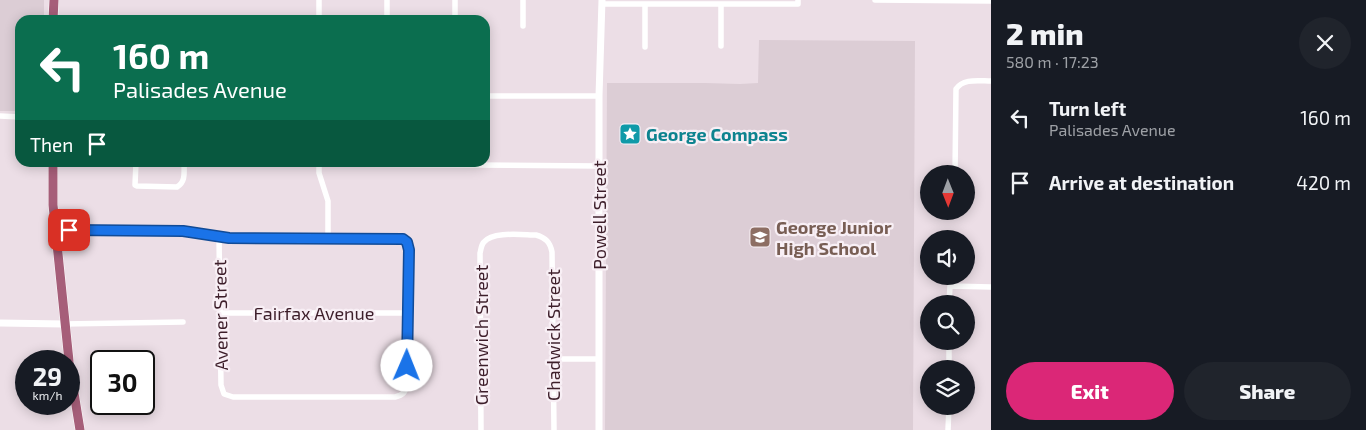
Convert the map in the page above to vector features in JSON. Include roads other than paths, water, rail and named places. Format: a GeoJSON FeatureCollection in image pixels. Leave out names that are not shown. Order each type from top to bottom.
{"type":"FeatureCollection","features":[{"type":"Feature","properties":{"kind":"main road"},"geometry":{"type":"LineString","coordinates":[[54,0],[54,15]]}},
{"type":"Feature","properties":{"kind":"main road"},"geometry":{"type":"LineString","coordinates":[[53,167],[53,205],[67,350]]}},
{"type":"Feature","properties":{"kind":"main road"},"geometry":{"type":"LineString","coordinates":[[78,415],[80,430]]}},
{"type":"Feature","properties":{"kind":"street"},"geometry":{"type":"LineString","coordinates":[[319,0],[319,15]]}},
{"type":"Feature","properties":{"kind":"street"},"geometry":{"type":"LineString","coordinates":[[387,0],[387,15]]}},
{"type":"Feature","properties":{"kind":"street"},"geometry":{"type":"LineString","coordinates":[[455,0],[455,15]]}},
{"type":"Feature","properties":{"kind":"street"},"geometry":{"type":"LineString","coordinates":[[523,0],[523,26]]}},
{"type":"Feature","properties":{"kind":"street"},"geometry":{"type":"LineString","coordinates":[[875,0],[991,0]]}},
{"type":"Feature","properties":{"kind":"street"},"geometry":{"type":"LineString","coordinates":[[602,2],[645,4],[798,2]]}},
{"type":"Feature","properties":{"kind":"street","name":"Powell Street"},"geometry":{"type":"LineString","coordinates":[[599,430],[599,96],[602,2]]}},
{"type":"Feature","properties":{"kind":"street"},"geometry":{"type":"LineString","coordinates":[[645,4],[645,47]]}},
{"type":"Feature","properties":{"kind":"street"},"geometry":{"type":"LineString","coordinates":[[721,4],[721,46]]}},
{"type":"Feature","properties":{"kind":"street"},"geometry":{"type":"LineString","coordinates":[[955,165],[956,89],[959,84],[969,81],[991,81]]}},
{"type":"Feature","properties":{"kind":"street"},"geometry":{"type":"LineString","coordinates":[[490,96],[599,96]]}},
{"type":"Feature","properties":{"kind":"street"},"geometry":{"type":"LineString","coordinates":[[0,116],[15,116]]}},
{"type":"Feature","properties":{"kind":"street"},"geometry":{"type":"LineString","coordinates":[[490,165],[599,166]]}},
{"type":"Feature","properties":{"kind":"street"},"geometry":{"type":"LineString","coordinates":[[136,167],[135,185],[137,186],[176,187],[184,180],[184,167]]}},
{"type":"Feature","properties":{"kind":"street"},"geometry":{"type":"LineString","coordinates":[[318,167],[328,201],[328,238]]}},
{"type":"Feature","properties":{"kind":"street"},"geometry":{"type":"LineString","coordinates":[[55,230],[183,231],[229,238],[399,238],[407,242],[409,250],[408,313]]}},
{"type":"Feature","properties":{"kind":"street","name":"Greenwich Street"},"geometry":{"type":"LineString","coordinates":[[481,430],[481,247],[484,242],[497,235],[536,235],[547,240]]}},
{"type":"Feature","properties":{"kind":"street","name":"Avener Street"},"geometry":{"type":"LineString","coordinates":[[219,236],[221,385],[224,394],[233,397],[395,397],[404,393],[407,384],[408,313]]}},
{"type":"Feature","properties":{"kind":"street","name":"Chadwick Street"},"geometry":{"type":"LineString","coordinates":[[547,240],[552,252],[554,430]]}},
{"type":"Feature","properties":{"kind":"street"},"geometry":{"type":"LineString","coordinates":[[950,295],[950,286],[991,287]]}},
{"type":"Feature","properties":{"kind":"street","name":"Fairfax Avenue"},"geometry":{"type":"LineString","coordinates":[[220,313],[408,313]]}},
{"type":"Feature","properties":{"kind":"street"},"geometry":{"type":"LineString","coordinates":[[0,323],[183,322]]}},
{"type":"Feature","properties":{"kind":"street"},"geometry":{"type":"LineString","coordinates":[[553,359],[599,359]]}},
{"type":"Feature","properties":{"kind":"street"},"geometry":{"type":"LineString","coordinates":[[948,430],[949,415]]}},
{"type":"Feature","properties":{"kind":"place","name":"George Compass"},"geometry":{"type":"Point","coordinates":[630,134]}},
{"type":"Feature","properties":{"kind":"place","name":"George Junior High School"},"geometry":{"type":"Point","coordinates":[760,237]}}]}
